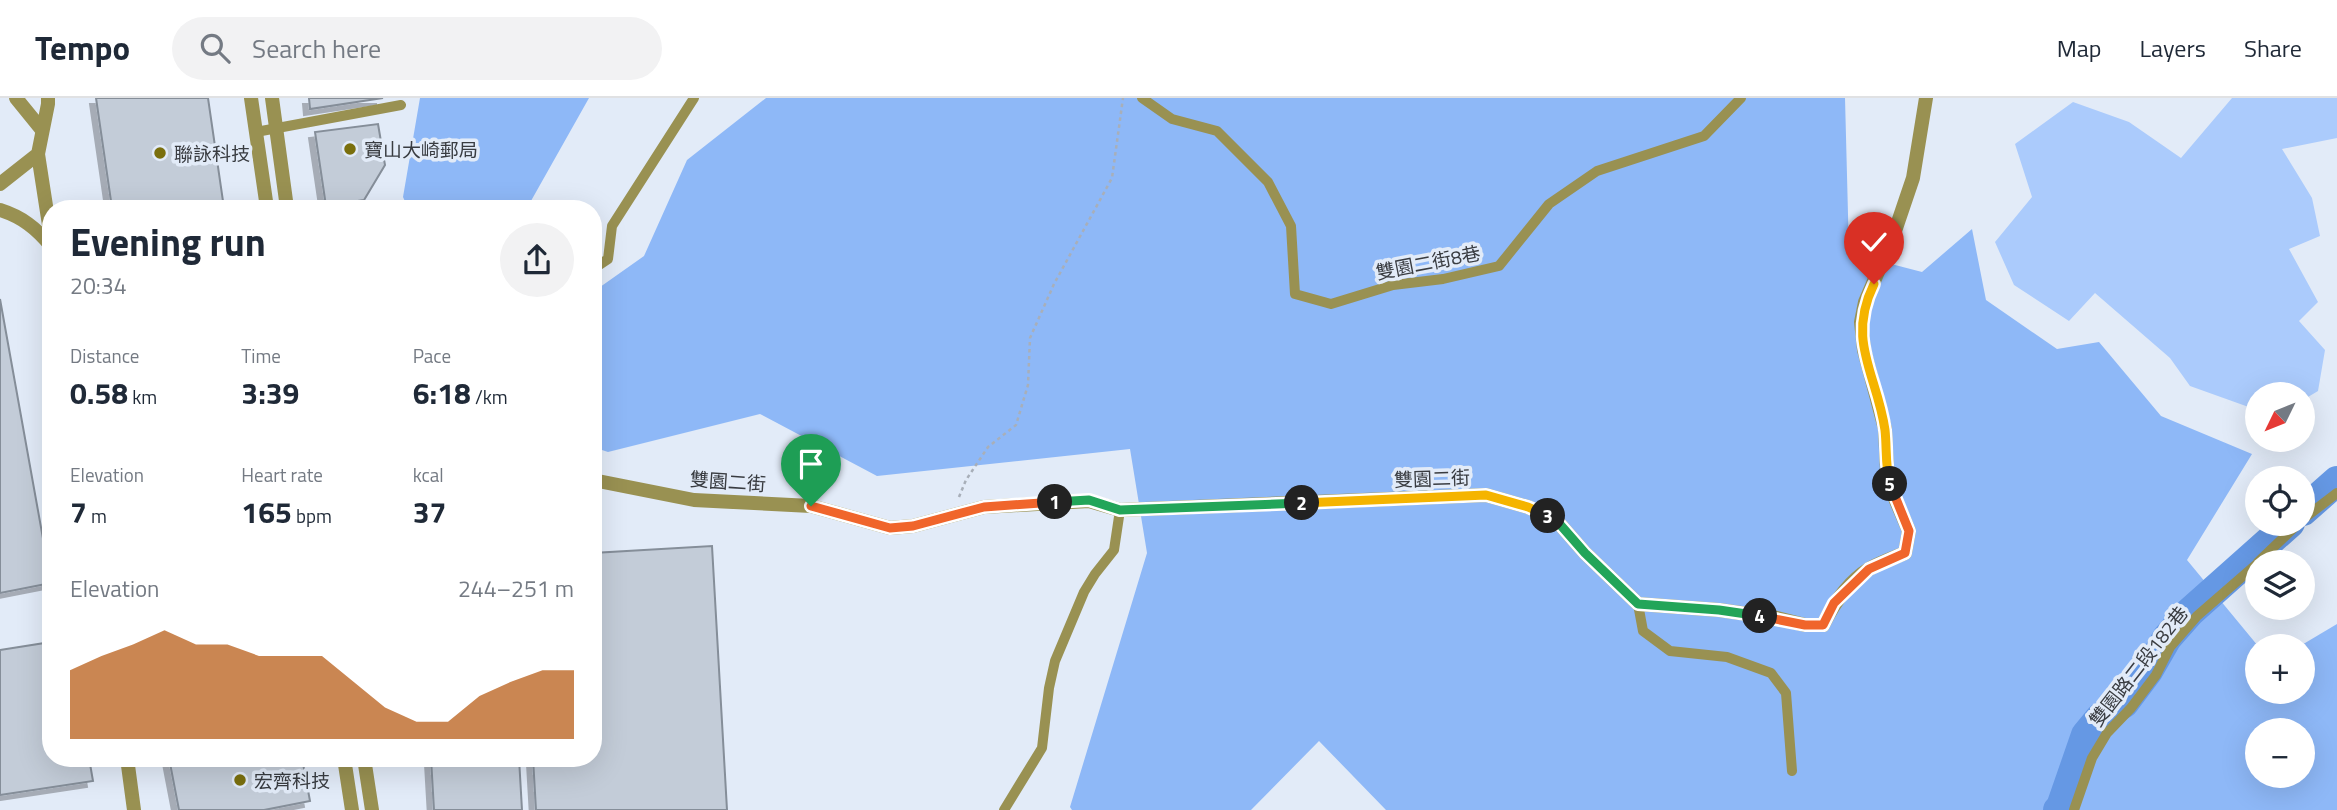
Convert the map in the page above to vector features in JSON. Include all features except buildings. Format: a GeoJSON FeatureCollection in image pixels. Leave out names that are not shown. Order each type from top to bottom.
{"type":"FeatureCollection","features":[{"type":"Feature","properties":{"kind":"street"},"geometry":{"type":"LineString","coordinates":[[16,98],[42,130]]}},
{"type":"Feature","properties":{"kind":"street"},"geometry":{"type":"LineString","coordinates":[[45,200],[38,154],[48,98]]}},
{"type":"Feature","properties":{"kind":"street"},"geometry":{"type":"LineString","coordinates":[[251,98],[266,200]]}},
{"type":"Feature","properties":{"kind":"street"},"geometry":{"type":"LineString","coordinates":[[272,98],[286,200]]}},
{"type":"Feature","properties":{"kind":"street"},"geometry":{"type":"LineString","coordinates":[[1638,604],[1719,610],[1805,625],[1823,625],[1834,603],[1869,569],[1905,553],[1909,531],[1891,489],[1887,471],[1885,429],[1864,350],[1861,323],[1865,302],[1893,237],[1913,178],[1926,98]]}},
{"type":"Feature","properties":{"kind":"street"},"geometry":{"type":"LineString","coordinates":[[0,184],[38,154]]}},
{"type":"Feature","properties":{"kind":"street"},"geometry":{"type":"LineString","coordinates":[[0,210],[23,219],[42,236]]}},
{"type":"Feature","properties":{"kind":"street","name":"雙園二街"},"geometry":{"type":"LineString","coordinates":[[602,482],[694,500],[811,506],[890,528],[913,526],[984,507],[1062,501],[1089,500],[1120,510],[1486,495],[1528,507],[1557,521],[1592,560],[1638,604]]}},
{"type":"Feature","properties":{"kind":"street"},"geometry":{"type":"LineString","coordinates":[[128,767],[134,810]]}},
{"type":"Feature","properties":{"kind":"street"},"geometry":{"type":"LineString","coordinates":[[345,767],[352,810]]}},
{"type":"Feature","properties":{"kind":"street"},"geometry":{"type":"LineString","coordinates":[[365,767],[372,810]]}},
{"type":"Feature","properties":{"kind":"lane"},"geometry":{"type":"LineString","coordinates":[[602,264],[608,260],[612,226],[694,98]]}},
{"type":"Feature","properties":{"kind":"lane","name":"雙園二街8巷"},"geometry":{"type":"LineString","coordinates":[[1142,98],[1172,119],[1217,131],[1268,182],[1291,226],[1296,294],[1331,304],[1393,285],[1443,279],[1499,266],[1549,204],[1597,171],[1704,136],[1741,98]]}},
{"type":"Feature","properties":{"kind":"lane"},"geometry":{"type":"LineString","coordinates":[[256,132],[401,105]]}},
{"type":"Feature","properties":{"kind":"lane"},"geometry":{"type":"LineString","coordinates":[[2315,510],[2337,493]]}},
{"type":"Feature","properties":{"kind":"lane"},"geometry":{"type":"LineString","coordinates":[[1004,810],[1042,748],[1055,662],[1084,592],[1114,550],[1120,510]]}},
{"type":"Feature","properties":{"kind":"lane","name":"雙園路二段182巷"},"geometry":{"type":"LineString","coordinates":[[2271,550],[2285,536]]}},
{"type":"Feature","properties":{"kind":"lane","name":"雙園路二段182巷"},"geometry":{"type":"LineString","coordinates":[[2074,810],[2092,758],[2107,733],[2131,708],[2156,675],[2170,648],[2197,617],[2245,574]]}},
{"type":"Feature","properties":{"kind":"lane"},"geometry":{"type":"LineString","coordinates":[[1638,604],[1643,631],[1670,651],[1727,657],[1771,673],[1786,693],[1792,771]]}},
{"type":"Feature","properties":{"kind":"path"},"geometry":{"type":"LineString","coordinates":[[950,516],[966,480],[988,447],[1016,425],[1028,385],[1030,338],[1054,284],[1112,178],[1123,98]]}},
{"type":"Feature","properties":{"kind":"shaded area"},"geometry":{"type":"Polygon","coordinates":[[[420,98],[589,98],[532,200],[404,200],[420,98]]]}},
{"type":"Feature","properties":{"kind":"shaded area"},"geometry":{"type":"Polygon","coordinates":[[[766,98],[1845,98],[1849,253],[1922,272],[1972,229],[1986,300],[2057,349],[2099,342],[2161,416],[2252,454],[2187,560],[2248,634],[2245,634],[2245,704],[2315,704],[2315,637],[2337,624],[2337,810],[1386,810],[1319,741],[1251,810],[1072,810],[1070,807],[1147,553],[1130,449],[877,476],[760,414],[608,452],[602,450],[602,286],[644,256],[687,160],[766,98]]]}},
{"type":"Feature","properties":{"kind":"shaded area"},"geometry":{"type":"Polygon","coordinates":[[[2232,98],[2337,98],[2337,138],[2282,149],[2312,198],[2320,236],[2289,249],[2318,302],[2299,321],[2325,350],[2318,391],[2315,393],[2315,382],[2245,382],[2245,406],[2190,386],[2170,358],[2095,293],[2069,321],[2014,285],[1995,242],[2032,197],[2015,144],[2073,102],[2129,122],[2181,158],[2232,98]]]}},
{"type":"Feature","properties":{"kind":"waterway"},"geometry":{"type":"LineString","coordinates":[[2315,500],[2337,481]]}},
{"type":"Feature","properties":{"kind":"waterway"},"geometry":{"type":"LineString","coordinates":[[2058,810],[2086,735],[2100,718],[2124,703],[2148,671],[2167,638],[2190,612],[2275,536]]}},
{"type":"Feature","properties":{"kind":"place","name":"寶山大崎郵局"},"geometry":{"type":"Point","coordinates":[350,149]}},
{"type":"Feature","properties":{"kind":"place","name":"聯詠科技"},"geometry":{"type":"Point","coordinates":[160,153]}},
{"type":"Feature","properties":{"kind":"place","name":"宏齊科技"},"geometry":{"type":"Point","coordinates":[240,780]}},
{"type":"Feature","properties":{"kind":"route"},"geometry":{"type":"LineString","coordinates":[[811,506],[890,528],[913,526],[984,507],[1062,501],[1089,500],[1120,510],[1486,495],[1528,507],[1557,521],[1585,553],[1638,604],[1719,610],[1805,625],[1823,625],[1834,603],[1869,569],[1905,553],[1909,531],[1891,489],[1887,471],[1885,429],[1864,350],[1861,323],[1865,302],[1874,284]]}}]}
